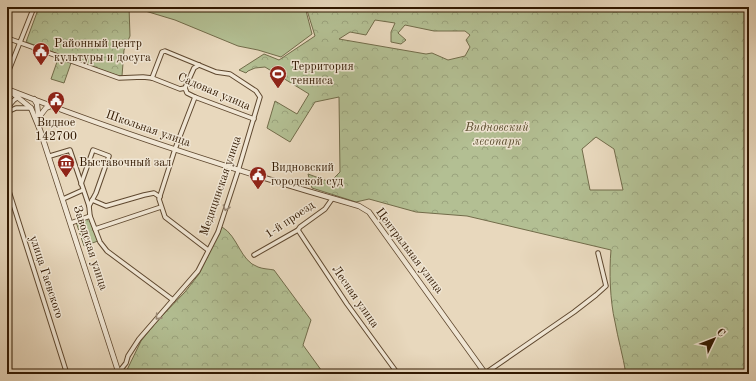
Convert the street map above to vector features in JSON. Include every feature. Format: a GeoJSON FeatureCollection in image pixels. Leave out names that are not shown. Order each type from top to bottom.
{"type":"FeatureCollection","features":[{"type":"Feature","properties":{"kind":"street"},"geometry":{"type":"LineString","coordinates":[[7,75],[34,7]]}},
{"type":"Feature","properties":{"kind":"street","name":"Садовая улица"},"geometry":{"type":"LineString","coordinates":[[7,38],[119,78],[152,78],[180,89],[185,88],[187,93],[254,119]]}},
{"type":"Feature","properties":{"kind":"street"},"geometry":{"type":"LineString","coordinates":[[152,78],[162,52],[165,51],[200,65]]}},
{"type":"Feature","properties":{"kind":"street"},"geometry":{"type":"LineString","coordinates":[[185,88],[194,68],[200,65]]}},
{"type":"Feature","properties":{"kind":"street","name":"Медицинская улица"},"geometry":{"type":"LineString","coordinates":[[118,373],[126,363],[128,356],[139,339],[198,271],[218,232],[260,97],[256,90],[230,74],[216,72],[200,65]]}},
{"type":"Feature","properties":{"kind":"street"},"geometry":{"type":"LineString","coordinates":[[8,89],[30,107]]}},
{"type":"Feature","properties":{"kind":"street"},"geometry":{"type":"LineString","coordinates":[[7,104],[10,94],[8,89]]}},
{"type":"Feature","properties":{"kind":"street","name":"Школьная улица"},"geometry":{"type":"LineString","coordinates":[[8,89],[52,106],[238,171]]}},
{"type":"Feature","properties":{"kind":"street"},"geometry":{"type":"LineString","coordinates":[[7,108],[18,97],[24,95]]}},
{"type":"Feature","properties":{"kind":"street"},"geometry":{"type":"LineString","coordinates":[[196,97],[175,149],[159,199],[165,217],[208,250]]}},
{"type":"Feature","properties":{"kind":"street"},"geometry":{"type":"LineString","coordinates":[[34,99],[36,101],[40,129],[30,107],[29,100],[34,99]]}},
{"type":"Feature","properties":{"kind":"street"},"geometry":{"type":"LineString","coordinates":[[7,112],[16,108],[52,106]]}},
{"type":"Feature","properties":{"kind":"street"},"geometry":{"type":"LineString","coordinates":[[38,118],[46,108],[52,106]]}},
{"type":"Feature","properties":{"kind":"street","name":"Заводская улица"},"geometry":{"type":"LineString","coordinates":[[40,129],[50,156],[118,373]]}},
{"type":"Feature","properties":{"kind":"street"},"geometry":{"type":"LineString","coordinates":[[50,156],[70,150],[89,206],[90,216],[100,242],[107,251],[173,300]]}},
{"type":"Feature","properties":{"kind":"street"},"geometry":{"type":"LineString","coordinates":[[81,184],[93,150],[109,156],[96,192],[89,206]]}},
{"type":"Feature","properties":{"kind":"street","name":"Центральная улица"},"geometry":{"type":"LineString","coordinates":[[238,171],[359,206],[369,212],[485,374]]}},
{"type":"Feature","properties":{"kind":"street","name":"улица Гаевского"},"geometry":{"type":"LineString","coordinates":[[7,185],[67,374]]}},
{"type":"Feature","properties":{"kind":"street"},"geometry":{"type":"LineString","coordinates":[[63,198],[83,190]]}},
{"type":"Feature","properties":{"kind":"street"},"geometry":{"type":"LineString","coordinates":[[92,200],[106,206],[154,193],[160,197]]}},
{"type":"Feature","properties":{"kind":"street","name":"1-й проезд"},"geometry":{"type":"LineString","coordinates":[[254,255],[298,230],[325,209],[332,198]]}},
{"type":"Feature","properties":{"kind":"street"},"geometry":{"type":"LineString","coordinates":[[95,229],[161,207]]}},
{"type":"Feature","properties":{"kind":"street"},"geometry":{"type":"LineString","coordinates":[[71,222],[90,216]]}},
{"type":"Feature","properties":{"kind":"street","name":"Лесная улица"},"geometry":{"type":"LineString","coordinates":[[298,230],[347,304],[398,374]]}},
{"type":"Feature","properties":{"kind":"street"},"geometry":{"type":"LineString","coordinates":[[485,374],[596,296],[606,286],[598,253]]}},
{"type":"Feature","properties":{"kind":"green space"},"geometry":{"type":"Polygon","coordinates":[[[39,7],[129,7],[130,36],[124,50],[122,76],[118,76],[26,42],[39,7]]]}},
{"type":"Feature","properties":{"kind":"green space"},"geometry":{"type":"Polygon","coordinates":[[[132,7],[305,7],[312,34],[281,57],[238,46],[175,20],[132,7]]]}},
{"type":"Feature","properties":{"kind":"green space","name":"Видновский лесопарк"},"geometry":{"type":"Polygon","coordinates":[[[306,7],[749,7],[749,374],[626,374],[612,305],[610,276],[611,250],[467,216],[416,212],[369,199],[356,202],[312,188],[308,174],[330,182],[340,172],[339,97],[315,102],[290,142],[267,128],[275,101],[297,114],[309,94],[265,67],[255,68],[246,73],[239,70],[264,54],[279,60],[315,36],[306,7]],[[375,20],[366,35],[350,32],[339,39],[426,54],[432,53],[448,60],[465,56],[470,47],[466,40],[470,35],[465,31],[434,31],[405,25],[398,33],[406,40],[401,44],[391,42],[391,32],[395,23],[375,20]],[[596,137],[582,149],[590,190],[623,190],[614,149],[596,137]]]}},
{"type":"Feature","properties":{"kind":"green space"},"geometry":{"type":"Polygon","coordinates":[[[58,59],[71,63],[64,83],[51,79],[58,59]]]}},
{"type":"Feature","properties":{"kind":"green space"},"geometry":{"type":"Polygon","coordinates":[[[90,218],[98,241],[84,246],[76,222],[90,218]]]}},
{"type":"Feature","properties":{"kind":"green space"},"geometry":{"type":"Polygon","coordinates":[[[222,227],[232,236],[243,254],[252,264],[260,268],[274,270],[311,320],[303,345],[324,374],[125,374],[141,341],[199,274],[222,227]]]}},
{"type":"Feature","properties":{"kind":"place","name":"Районный центр культуры и досуга"},"geometry":{"type":"Point","coordinates":[41,66]}},
{"type":"Feature","properties":{"kind":"place","name":"Территория тенниса"},"geometry":{"type":"Point","coordinates":[278,89]}},
{"type":"Feature","properties":{"kind":"place","name":"Видное 142700"},"geometry":{"type":"Point","coordinates":[56,115]}},
{"type":"Feature","properties":{"kind":"place","name":"Выставочный зал"},"geometry":{"type":"Point","coordinates":[66,178]}},
{"type":"Feature","properties":{"kind":"place","name":"Видновский городской суд"},"geometry":{"type":"Point","coordinates":[258,190]}}]}
